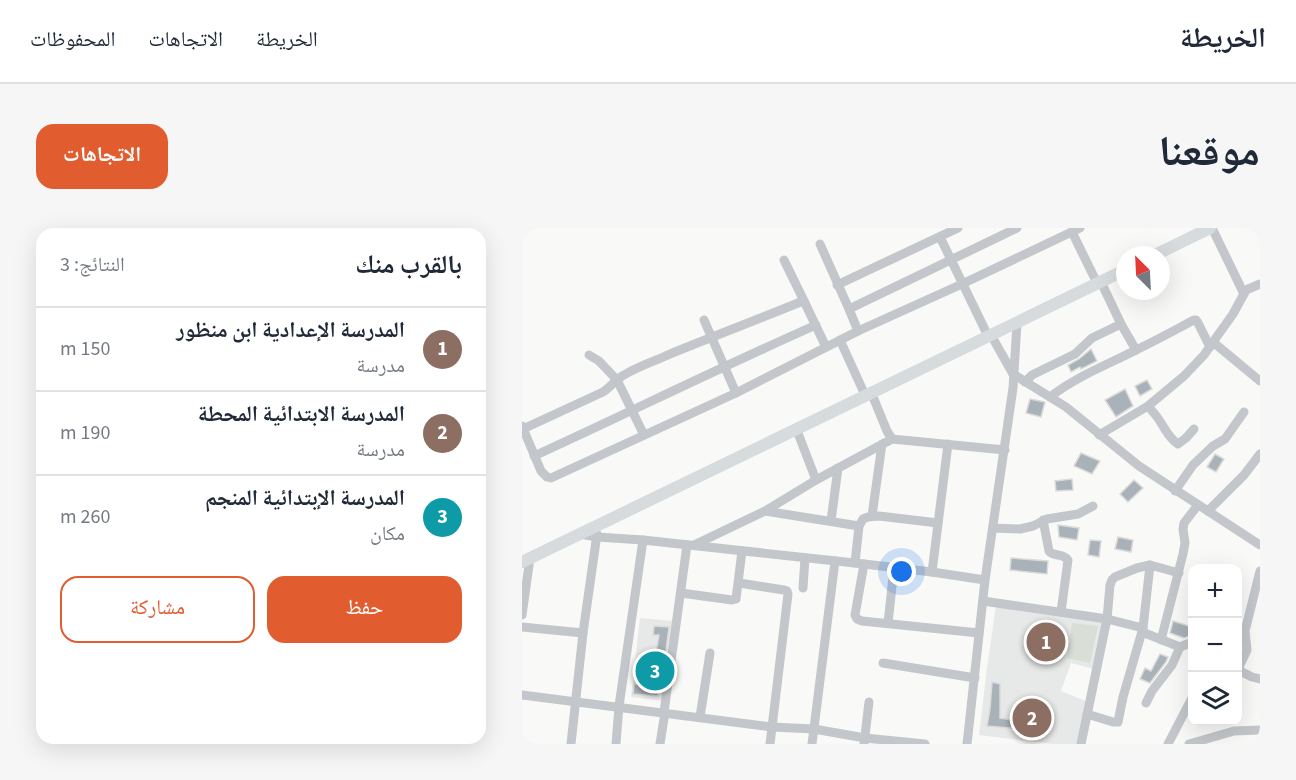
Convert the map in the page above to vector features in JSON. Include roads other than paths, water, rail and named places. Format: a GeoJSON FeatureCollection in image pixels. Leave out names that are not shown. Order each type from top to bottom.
{"type":"FeatureCollection","features":[{"type":"Feature","properties":{"kind":"main road"},"geometry":{"type":"LineString","coordinates":[[1170,248],[1211,228]]}},
{"type":"Feature","properties":{"kind":"main road"},"geometry":{"type":"LineString","coordinates":[[526,560],[580,534],[597,531],[796,428],[1116,274]]}},
{"type":"Feature","properties":{"kind":"street"},"geometry":{"type":"LineString","coordinates":[[837,285],[958,228]]}},
{"type":"Feature","properties":{"kind":"street"},"geometry":{"type":"LineString","coordinates":[[849,309],[1017,228]]}},
{"type":"Feature","properties":{"kind":"street"},"geometry":{"type":"LineString","coordinates":[[1211,228],[1244,294]]}},
{"type":"Feature","properties":{"kind":"street"},"geometry":{"type":"LineString","coordinates":[[804,301],[639,367],[621,376],[603,392],[523,427],[525,444],[543,475],[551,478],[736,393],[858,331],[962,284],[1072,230],[1136,350]]}},
{"type":"Feature","properties":{"kind":"street"},"geometry":{"type":"LineString","coordinates":[[940,237],[989,336],[1013,374],[1066,407],[1139,466],[1175,491],[1259,542]]}},
{"type":"Feature","properties":{"kind":"street"},"geometry":{"type":"LineString","coordinates":[[820,244],[858,331]]}},
{"type":"Feature","properties":{"kind":"street"},"geometry":{"type":"LineString","coordinates":[[784,260],[826,347]]}},
{"type":"Feature","properties":{"kind":"street"},"geometry":{"type":"LineString","coordinates":[[1099,435],[1148,406],[1184,376],[1212,345],[1246,290],[1260,284]]}},
{"type":"Feature","properties":{"kind":"street"},"geometry":{"type":"LineString","coordinates":[[704,320],[736,393]]}},
{"type":"Feature","properties":{"kind":"street"},"geometry":{"type":"LineString","coordinates":[[1050,397],[1089,372],[1194,320],[1212,345],[1260,381]]}},
{"type":"Feature","properties":{"kind":"street"},"geometry":{"type":"LineString","coordinates":[[967,744],[985,580],[1013,388],[1017,323]]}},
{"type":"Feature","properties":{"kind":"street"},"geometry":{"type":"LineString","coordinates":[[1025,382],[1032,375],[1075,354],[1092,338],[1121,324]]}},
{"type":"Feature","properties":{"kind":"street"},"geometry":{"type":"LineString","coordinates":[[534,456],[816,325]]}},
{"type":"Feature","properties":{"kind":"street"},"geometry":{"type":"LineString","coordinates":[[840,340],[892,439]]}},
{"type":"Feature","properties":{"kind":"street"},"geometry":{"type":"LineString","coordinates":[[589,355],[599,361],[617,380],[644,435]]}},
{"type":"Feature","properties":{"kind":"street"},"geometry":{"type":"LineString","coordinates":[[1148,406],[1162,423],[1164,431],[1178,444],[1194,429]]}},
{"type":"Feature","properties":{"kind":"street"},"geometry":{"type":"LineString","coordinates":[[1175,491],[1193,465],[1213,446],[1225,439],[1244,412]]}},
{"type":"Feature","properties":{"kind":"street"},"geometry":{"type":"LineString","coordinates":[[796,428],[816,480]]}},
{"type":"Feature","properties":{"kind":"street"},"geometry":{"type":"LineString","coordinates":[[690,545],[765,511],[816,480],[892,439],[1005,450]]}},
{"type":"Feature","properties":{"kind":"street"},"geometry":{"type":"LineString","coordinates":[[873,516],[882,444]]}},
{"type":"Feature","properties":{"kind":"street"},"geometry":{"type":"LineString","coordinates":[[932,572],[948,444]]}},
{"type":"Feature","properties":{"kind":"street"},"geometry":{"type":"LineString","coordinates":[[1208,511],[1244,475],[1260,454]]}},
{"type":"Feature","properties":{"kind":"street"},"geometry":{"type":"LineString","coordinates":[[831,521],[838,468]]}},
{"type":"Feature","properties":{"kind":"street"},"geometry":{"type":"LineString","coordinates":[[1161,640],[1185,543],[1184,523],[1198,505]]}},
{"type":"Feature","properties":{"kind":"street"},"geometry":{"type":"LineString","coordinates":[[993,528],[1020,530],[1043,520],[1078,514],[1093,506]]}},
{"type":"Feature","properties":{"kind":"street"},"geometry":{"type":"LineString","coordinates":[[765,511],[859,526]]}},
{"type":"Feature","properties":{"kind":"street"},"geometry":{"type":"LineString","coordinates":[[938,523],[873,516],[863,519],[859,526],[855,615],[862,621],[979,633]]}},
{"type":"Feature","properties":{"kind":"street"},"geometry":{"type":"LineString","coordinates":[[1043,520],[1049,551],[1051,554],[1064,556],[1068,560],[1061,612]]}},
{"type":"Feature","properties":{"kind":"street"},"geometry":{"type":"LineString","coordinates":[[571,744],[597,531],[643,540],[859,563],[985,580]]}},
{"type":"Feature","properties":{"kind":"street"},"geometry":{"type":"LineString","coordinates":[[616,744],[619,706],[643,540]]}},
{"type":"Feature","properties":{"kind":"street"},"geometry":{"type":"LineString","coordinates":[[660,744],[681,592],[690,545]]}},
{"type":"Feature","properties":{"kind":"street"},"geometry":{"type":"LineString","coordinates":[[681,592],[734,600],[737,598],[742,551]]}},
{"type":"Feature","properties":{"kind":"street"},"geometry":{"type":"LineString","coordinates":[[803,588],[805,558]]}},
{"type":"Feature","properties":{"kind":"street"},"geometry":{"type":"LineString","coordinates":[[522,615],[526,560]]}},
{"type":"Feature","properties":{"kind":"street"},"geometry":{"type":"LineString","coordinates":[[812,744],[835,561]]}},
{"type":"Feature","properties":{"kind":"street"},"geometry":{"type":"LineString","coordinates":[[1081,744],[1107,620],[1112,580],[1121,574],[1150,565],[1179,573]]}},
{"type":"Feature","properties":{"kind":"street"},"geometry":{"type":"LineString","coordinates":[[1088,714],[1118,722],[1142,630],[1150,565]]}},
{"type":"Feature","properties":{"kind":"street"},"geometry":{"type":"LineString","coordinates":[[888,622],[894,568]]}},
{"type":"Feature","properties":{"kind":"street"},"geometry":{"type":"LineString","coordinates":[[1242,661],[1247,650],[1245,631],[1260,571]]}},
{"type":"Feature","properties":{"kind":"street"},"geometry":{"type":"LineString","coordinates":[[739,583],[784,590],[788,594],[770,744]]}},
{"type":"Feature","properties":{"kind":"street"},"geometry":{"type":"LineString","coordinates":[[983,601],[1107,620],[1142,630],[1180,647],[1188,644]]}},
{"type":"Feature","properties":{"kind":"street"},"geometry":{"type":"LineString","coordinates":[[522,627],[583,633]]}},
{"type":"Feature","properties":{"kind":"street"},"geometry":{"type":"LineString","coordinates":[[1146,703],[1152,691],[1172,665],[1180,647]]}},
{"type":"Feature","properties":{"kind":"street"},"geometry":{"type":"LineString","coordinates":[[700,717],[710,653]]}},
{"type":"Feature","properties":{"kind":"street"},"geometry":{"type":"LineString","coordinates":[[883,663],[975,678]]}},
{"type":"Feature","properties":{"kind":"street"},"geometry":{"type":"LineString","coordinates":[[1242,671],[1260,679]]}},
{"type":"Feature","properties":{"kind":"street"},"geometry":{"type":"LineString","coordinates":[[522,695],[772,727],[814,729],[864,741],[925,744]]}},
{"type":"Feature","properties":{"kind":"street"},"geometry":{"type":"LineString","coordinates":[[864,741],[869,702]]}},
{"type":"Feature","properties":{"kind":"street"},"geometry":{"type":"LineString","coordinates":[[1168,744],[1188,706]]}},
{"type":"Feature","properties":{"kind":"street"},"geometry":{"type":"LineString","coordinates":[[1189,744],[1239,726],[1260,730]]}},
{"type":"Feature","properties":{"kind":"place","name":"المدرسة الإعدادية ابن منظور"},"geometry":{"type":"Point","coordinates":[1046,642]}},
{"type":"Feature","properties":{"kind":"place","name":"المدرسة الإبتدائية المنجم"},"geometry":{"type":"Point","coordinates":[655,671]}},
{"type":"Feature","properties":{"kind":"place","name":"المدرسة الابتدائية المحطة"},"geometry":{"type":"Point","coordinates":[1032,718]}}]}
